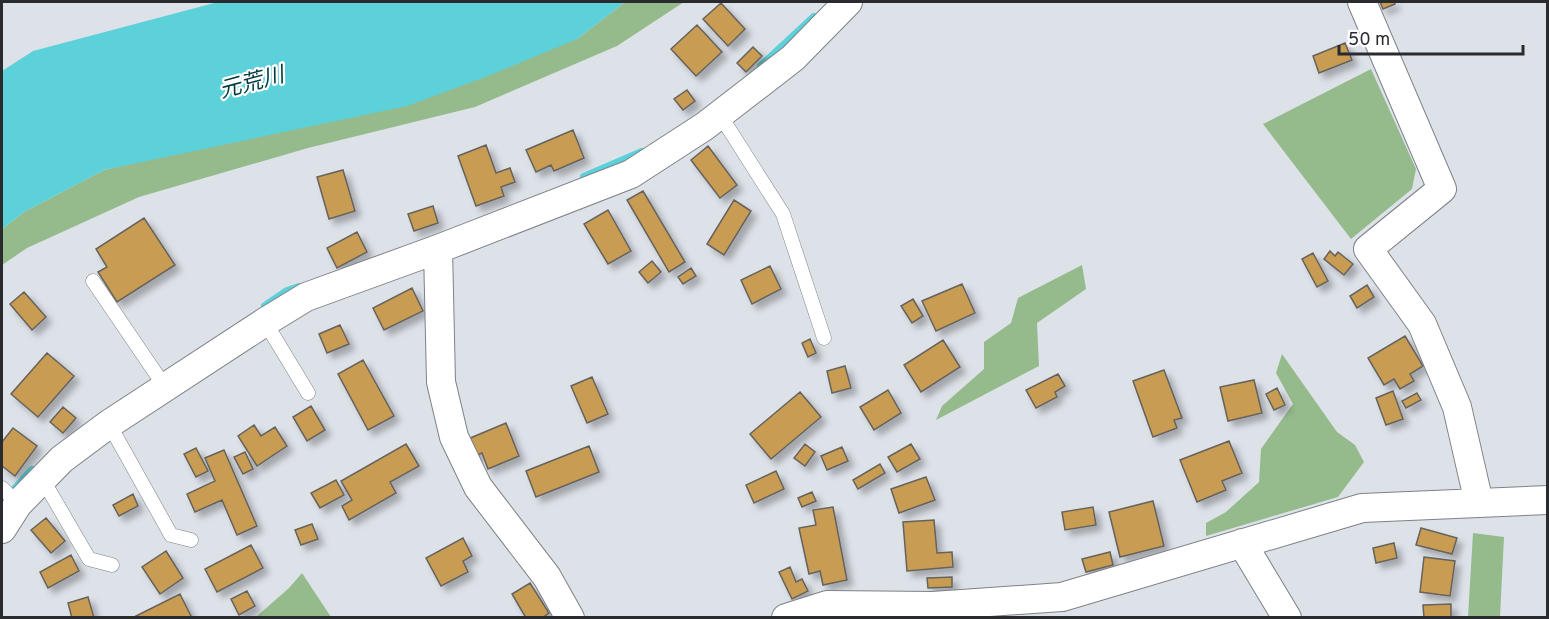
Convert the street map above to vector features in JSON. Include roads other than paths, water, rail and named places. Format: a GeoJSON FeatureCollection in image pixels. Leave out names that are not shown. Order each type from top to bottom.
{"type":"FeatureCollection","features":[{"type":"Feature","properties":{"kind":"street"},"geometry":{"type":"LineString","coordinates":[[2,529],[10,496],[43,480],[62,459],[109,424],[306,297],[438,249],[631,174],[705,126],[793,58],[848,2]]}},
{"type":"Feature","properties":{"kind":"street"},"geometry":{"type":"LineString","coordinates":[[1362,2],[1442,189],[1368,249],[1422,324],[1456,407],[1479,503]]}},
{"type":"Feature","properties":{"kind":"street"},"geometry":{"type":"LineString","coordinates":[[438,249],[441,382],[454,437],[478,487],[547,577],[570,618]]}},
{"type":"Feature","properties":{"kind":"street"},"geometry":{"type":"LineString","coordinates":[[786,618],[827,605],[933,606],[1062,597],[1362,508],[1548,501]]}},
{"type":"Feature","properties":{"kind":"street"},"geometry":{"type":"LineString","coordinates":[[1242,543],[1287,618]]}},
{"type":"Feature","properties":{"kind":"lane"},"geometry":{"type":"LineString","coordinates":[[720,114],[783,214],[824,338]]}},
{"type":"Feature","properties":{"kind":"lane"},"geometry":{"type":"LineString","coordinates":[[93,281],[165,387]]}},
{"type":"Feature","properties":{"kind":"lane"},"geometry":{"type":"LineString","coordinates":[[266,322],[308,393]]}},
{"type":"Feature","properties":{"kind":"lane"},"geometry":{"type":"LineString","coordinates":[[109,424],[171,535],[191,540]]}},
{"type":"Feature","properties":{"kind":"lane"},"geometry":{"type":"LineString","coordinates":[[43,480],[89,559],[112,565]]}},
{"type":"Feature","properties":{"kind":"water","name":"元荒川"},"geometry":{"type":"Polygon","coordinates":[[[218,2],[625,2],[577,39],[407,106],[104,170],[24,212],[2,229],[2,71],[33,51],[218,2]]]}},
{"type":"Feature","properties":{"kind":"waterway"},"geometry":{"type":"LineString","coordinates":[[761,66],[814,17]]}},
{"type":"Feature","properties":{"kind":"waterway"},"geometry":{"type":"LineString","coordinates":[[584,177],[642,152]]}},
{"type":"Feature","properties":{"kind":"waterway"},"geometry":{"type":"LineString","coordinates":[[265,306],[287,291],[299,287]]}},
{"type":"Feature","properties":{"kind":"waterway"},"geometry":{"type":"LineString","coordinates":[[14,490],[32,470]]}}]}
